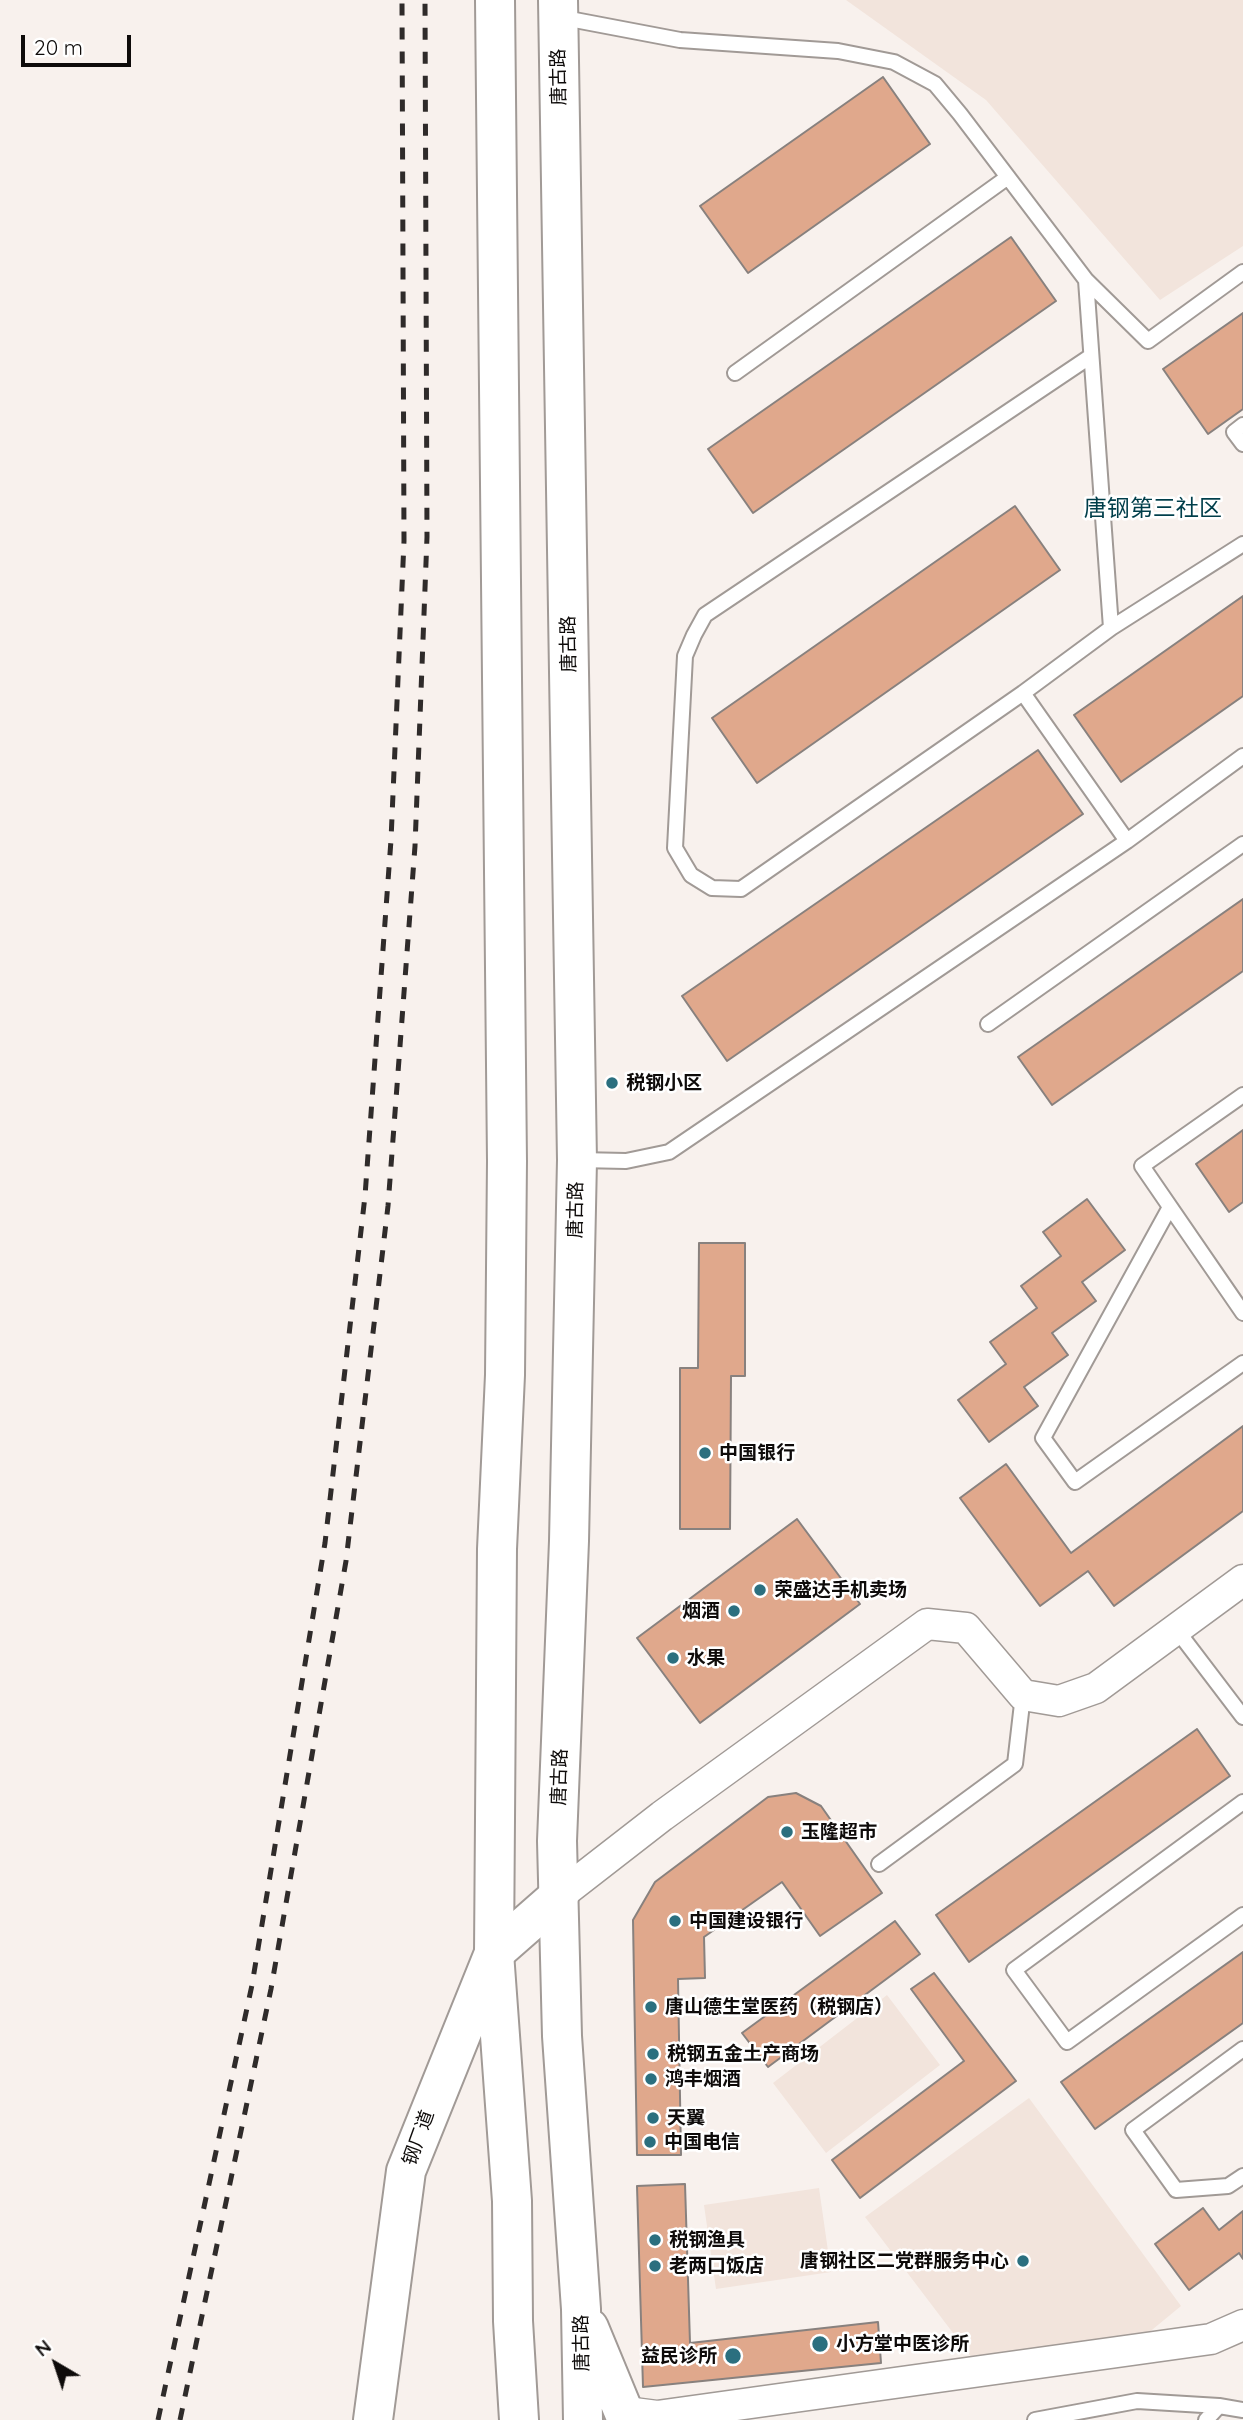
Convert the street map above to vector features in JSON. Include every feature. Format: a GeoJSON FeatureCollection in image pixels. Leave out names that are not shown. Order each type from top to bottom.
{"type":"FeatureCollection","features":[{"type":"Feature","properties":{"kind":"main road"},"geometry":{"type":"LineString","coordinates":[[495,0],[506,1174],[505,1375],[497,1549],[494,1953],[512,2201],[513,2320],[519,2420]]}},
{"type":"Feature","properties":{"kind":"main road","name":"唐古路"},"geometry":{"type":"LineString","coordinates":[[558,8],[578,1160],[569,1541],[557,1841],[562,2036],[581,2309],[583,2420]]}},
{"type":"Feature","properties":{"kind":"main road","name":"钢厂道"},"geometry":{"type":"LineString","coordinates":[[373,2420],[406,2171],[494,1953],[559,1896]]}},
{"type":"Feature","properties":{"kind":"main road"},"geometry":{"type":"LineString","coordinates":[[581,2309],[626,2416]]}},
{"type":"Feature","properties":{"kind":"main road"},"geometry":{"type":"LineString","coordinates":[[498,2420],[513,2320]]}},
{"type":"Feature","properties":{"kind":"street"},"geometry":{"type":"LineString","coordinates":[[559,1896],[662,1816],[927,1624],[966,1628],[1023,1695],[1059,1701],[1096,1688],[1243,1580]]}},
{"type":"Feature","properties":{"kind":"street"},"geometry":{"type":"LineString","coordinates":[[626,2416],[657,2416],[1211,2339],[1243,2325]]}},
{"type":"Feature","properties":{"kind":"lane"},"geometry":{"type":"LineString","coordinates":[[558,8],[680,40],[838,51],[894,62],[935,84],[1086,280],[1148,341],[1243,272]]}},
{"type":"Feature","properties":{"kind":"lane"},"geometry":{"type":"LineString","coordinates":[[735,373],[1009,177]]}},
{"type":"Feature","properties":{"kind":"lane"},"geometry":{"type":"LineString","coordinates":[[1086,280],[1111,628]]}},
{"type":"Feature","properties":{"kind":"lane"},"geometry":{"type":"LineString","coordinates":[[1091,356],[705,615],[685,656],[675,848],[691,875],[712,888],[741,889],[1023,693],[1111,628],[1243,544]]}},
{"type":"Feature","properties":{"kind":"lane"},"geometry":{"type":"LineString","coordinates":[[1243,425],[1234,432],[1243,444]]}},
{"type":"Feature","properties":{"kind":"lane"},"geometry":{"type":"LineString","coordinates":[[1023,693],[1127,841]]}},
{"type":"Feature","properties":{"kind":"lane"},"geometry":{"type":"LineString","coordinates":[[578,1160],[626,1161],[668,1152],[1127,841],[1243,756]]}},
{"type":"Feature","properties":{"kind":"lane"},"geometry":{"type":"LineString","coordinates":[[988,1024],[1243,844]]}},
{"type":"Feature","properties":{"kind":"lane"},"geometry":{"type":"LineString","coordinates":[[1243,1095],[1142,1166],[1243,1313]]}},
{"type":"Feature","properties":{"kind":"lane"},"geometry":{"type":"LineString","coordinates":[[1170,1207],[1043,1438],[1075,1482],[1243,1363]]}},
{"type":"Feature","properties":{"kind":"lane"},"geometry":{"type":"LineString","coordinates":[[1176,1629],[1243,1717]]}},
{"type":"Feature","properties":{"kind":"lane"},"geometry":{"type":"LineString","coordinates":[[879,1864],[1015,1765],[1023,1695]]}},
{"type":"Feature","properties":{"kind":"lane"},"geometry":{"type":"LineString","coordinates":[[1243,1802],[1014,1970],[1067,2042],[1243,1915]]}},
{"type":"Feature","properties":{"kind":"lane"},"geometry":{"type":"LineString","coordinates":[[1243,2049],[1133,2130],[1176,2190],[1228,2186],[1243,2176]]}},
{"type":"Feature","properties":{"kind":"lane"},"geometry":{"type":"LineString","coordinates":[[1035,2420],[1137,2401],[1243,2410]]}},
{"type":"Feature","properties":{"kind":"lane"},"geometry":{"type":"LineString","coordinates":[[1206,2420],[1219,2406]]}},
{"type":"Feature","properties":{"kind":"shaded area"},"geometry":{"type":"Polygon","coordinates":[[[846,0],[1243,0],[1243,246],[1160,300],[986,100],[846,0]]]}},
{"type":"Feature","properties":{"kind":"shaded area"},"geometry":{"type":"Polygon","coordinates":[[[887,1995],[940,2065],[826,2153],[773,2083],[887,1995]]]}},
{"type":"Feature","properties":{"kind":"shaded area","name":"唐钢社区二党群服务中心"},"geometry":{"type":"Polygon","coordinates":[[[1029,2098],[1181,2306],[1147,2334],[972,2358],[865,2217],[1029,2098]]]}},
{"type":"Feature","properties":{"kind":"shaded area"},"geometry":{"type":"Polygon","coordinates":[[[819,2188],[831,2272],[716,2289],[704,2205],[819,2188]]]}},
{"type":"Feature","properties":{"kind":"building"},"geometry":{"type":"Polygon","coordinates":[[[883,77],[930,144],[748,273],[700,206],[883,77]]]}},
{"type":"Feature","properties":{"kind":"building"},"geometry":{"type":"Polygon","coordinates":[[[1011,237],[1056,301],[753,513],[708,449],[1011,237]]]}},
{"type":"Feature","properties":{"kind":"building"},"geometry":{"type":"Polygon","coordinates":[[[1243,313],[1243,409],[1208,434],[1163,369],[1243,313]]]}},
{"type":"Feature","properties":{"kind":"building"},"geometry":{"type":"Polygon","coordinates":[[[1015,506],[1060,570],[757,783],[712,718],[1015,506]]]}},
{"type":"Feature","properties":{"kind":"building"},"geometry":{"type":"Polygon","coordinates":[[[1243,596],[1243,696],[1121,782],[1074,715],[1243,596]]]}},
{"type":"Feature","properties":{"kind":"building"},"geometry":{"type":"Polygon","coordinates":[[[1038,750],[1083,814],[727,1061],[682,996],[1038,750]]]}},
{"type":"Feature","properties":{"kind":"building"},"geometry":{"type":"Polygon","coordinates":[[[1243,899],[1243,971],[1052,1105],[1018,1057],[1243,899]]]}},
{"type":"Feature","properties":{"kind":"building"},"geometry":{"type":"Polygon","coordinates":[[[1243,1130],[1243,1202],[1229,1212],[1196,1164],[1243,1130]]]}},
{"type":"Feature","properties":{"kind":"building"},"geometry":{"type":"Polygon","coordinates":[[[1087,1199],[1125,1250],[1082,1282],[1096,1301],[1052,1333],[1068,1355],[1024,1387],[1038,1406],[989,1442],[958,1400],[1006,1364],[990,1342],[1037,1308],[1021,1286],[1061,1256],[1043,1232],[1087,1199]]]}},
{"type":"Feature","properties":{"kind":"building","name":"中国银行"},"geometry":{"type":"Polygon","coordinates":[[[699,1243],[745,1243],[745,1376],[731,1376],[730,1529],[680,1529],[680,1368],[698,1368],[699,1243]]]}},
{"type":"Feature","properties":{"kind":"building"},"geometry":{"type":"Polygon","coordinates":[[[1243,1426],[1243,1511],[1114,1606],[1088,1571],[1040,1606],[960,1498],[1006,1464],[1071,1553],[1243,1426]]]}},
{"type":"Feature","properties":{"kind":"building"},"geometry":{"type":"Polygon","coordinates":[[[797,1519],[860,1604],[700,1723],[637,1638],[797,1519]]]}},
{"type":"Feature","properties":{"kind":"building"},"geometry":{"type":"Polygon","coordinates":[[[1197,1729],[1230,1776],[969,1962],[936,1915],[1197,1729]]]}},
{"type":"Feature","properties":{"kind":"building"},"geometry":{"type":"Polygon","coordinates":[[[796,1793],[821,1806],[882,1893],[820,1936],[782,1882],[704,1937],[705,1978],[678,1979],[681,2155],[637,2155],[633,1920],[655,1882],[768,1797],[796,1793]]]}},
{"type":"Feature","properties":{"kind":"building"},"geometry":{"type":"Polygon","coordinates":[[[895,1921],[920,1954],[768,2067],[742,2033],[895,1921]]]}},
{"type":"Feature","properties":{"kind":"building"},"geometry":{"type":"Polygon","coordinates":[[[1243,1952],[1243,2023],[1095,2129],[1061,2082],[1243,1952]]]}},
{"type":"Feature","properties":{"kind":"building"},"geometry":{"type":"Polygon","coordinates":[[[934,1973],[1016,2081],[860,2198],[832,2160],[964,2061],[911,1989],[934,1973]]]}},
{"type":"Feature","properties":{"kind":"building"},"geometry":{"type":"Polygon","coordinates":[[[685,2184],[690,2343],[878,2322],[881,2363],[643,2387],[637,2186],[685,2184]]]}},
{"type":"Feature","properties":{"kind":"building"},"geometry":{"type":"Polygon","coordinates":[[[1203,2208],[1219,2230],[1243,2211],[1243,2259],[1239,2253],[1189,2290],[1155,2244],[1203,2208]]]}},
{"type":"Feature","properties":{"kind":"railway"},"geometry":{"type":"LineString","coordinates":[[158,2420],[252,1985],[325,1543],[365,1196],[391,840],[404,541],[402,0]]}},
{"type":"Feature","properties":{"kind":"railway"},"geometry":{"type":"LineString","coordinates":[[180,2420],[271,1989],[346,1561],[388,1206],[415,846],[427,537],[425,0]]}},
{"type":"Feature","properties":{"kind":"place","name":"税钢小区"},"geometry":{"type":"Point","coordinates":[612,1083]}},
{"type":"Feature","properties":{"kind":"place","name":"中国银行"},"geometry":{"type":"Point","coordinates":[705,1453]}},
{"type":"Feature","properties":{"kind":"place","name":"荣盛达手机卖场"},"geometry":{"type":"Point","coordinates":[760,1590]}},
{"type":"Feature","properties":{"kind":"place","name":"烟酒"},"geometry":{"type":"Point","coordinates":[734,1611]}},
{"type":"Feature","properties":{"kind":"place","name":"水果"},"geometry":{"type":"Point","coordinates":[673,1658]}},
{"type":"Feature","properties":{"kind":"place","name":"玉隆超市"},"geometry":{"type":"Point","coordinates":[787,1832]}},
{"type":"Feature","properties":{"kind":"place","name":"中国建设银行"},"geometry":{"type":"Point","coordinates":[675,1921]}},
{"type":"Feature","properties":{"kind":"place","name":"唐山德生堂医药（税钢店）"},"geometry":{"type":"Point","coordinates":[651,2007]}},
{"type":"Feature","properties":{"kind":"place","name":"税钢五金土产商场"},"geometry":{"type":"Point","coordinates":[653,2054]}},
{"type":"Feature","properties":{"kind":"place","name":"鸿丰烟酒"},"geometry":{"type":"Point","coordinates":[651,2079]}},
{"type":"Feature","properties":{"kind":"place","name":"天翼"},"geometry":{"type":"Point","coordinates":[653,2118]}},
{"type":"Feature","properties":{"kind":"place","name":"中国电信"},"geometry":{"type":"Point","coordinates":[650,2142]}},
{"type":"Feature","properties":{"kind":"place","name":"税钢渔具"},"geometry":{"type":"Point","coordinates":[655,2240]}},
{"type":"Feature","properties":{"kind":"place","name":"唐钢社区二党群服务中心"},"geometry":{"type":"Point","coordinates":[1023,2261]}},
{"type":"Feature","properties":{"kind":"place","name":"老两口饭店"},"geometry":{"type":"Point","coordinates":[655,2266]}},
{"type":"Feature","properties":{"kind":"place","name":"小方堂中医诊所"},"geometry":{"type":"Point","coordinates":[820,2344]}},
{"type":"Feature","properties":{"kind":"place","name":"益民诊所"},"geometry":{"type":"Point","coordinates":[733,2356]}},
{"type":"Feature","properties":{"kind":"district","name":"唐钢第三社区"},"geometry":{"type":"Point","coordinates":[1153,509]}}]}
